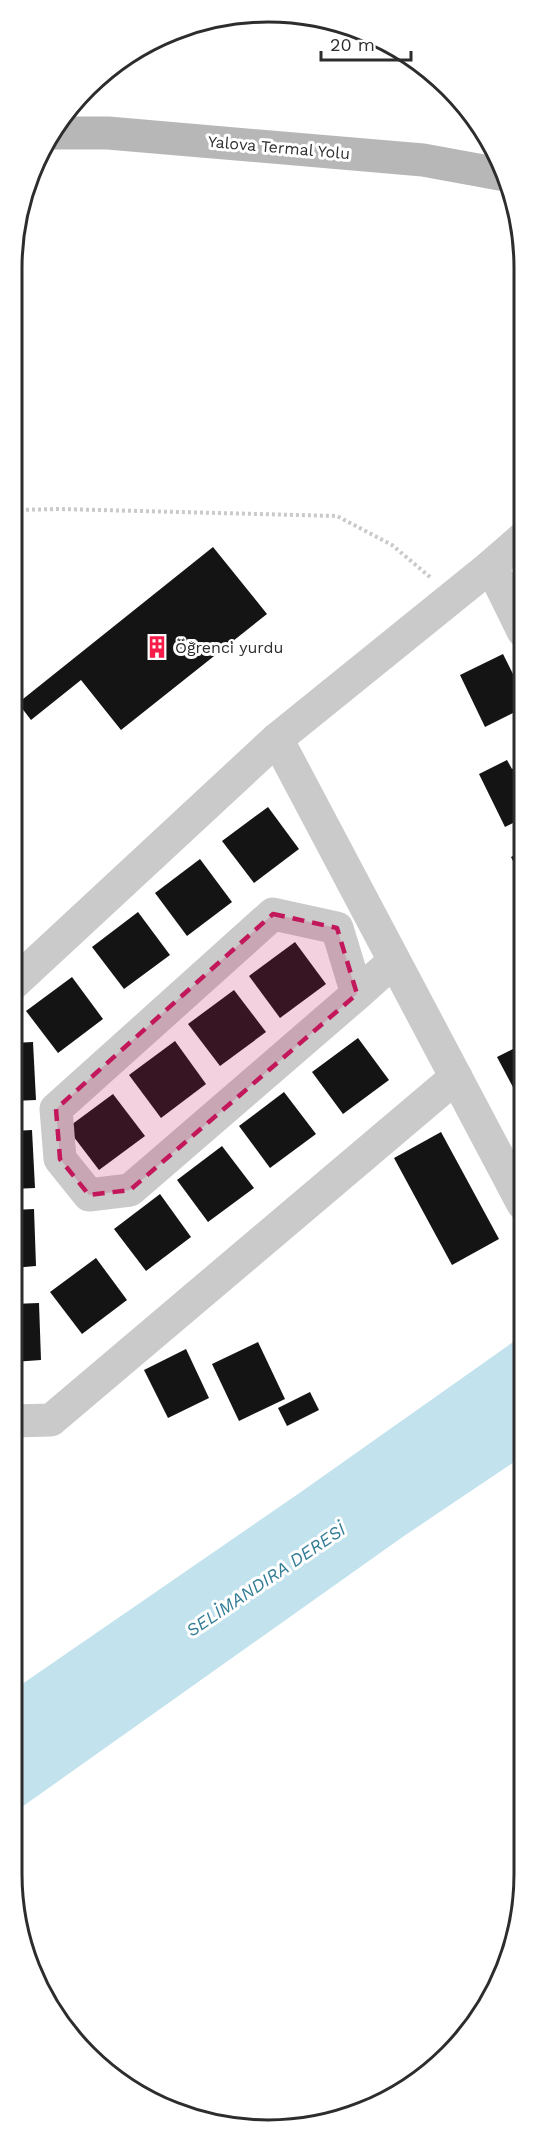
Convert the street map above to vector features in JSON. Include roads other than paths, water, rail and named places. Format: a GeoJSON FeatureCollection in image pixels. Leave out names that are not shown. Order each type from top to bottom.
{"type":"FeatureCollection","features":[{"type":"Feature","properties":{"kind":"main road","name":"Yalova Termal Yolu"},"geometry":{"type":"LineString","coordinates":[[63,133],[108,133],[423,160],[496,174]]}},
{"type":"Feature","properties":{"kind":"street"},"geometry":{"type":"LineString","coordinates":[[22,976],[277,739],[514,546]]}},
{"type":"Feature","properties":{"kind":"street"},"geometry":{"type":"LineString","coordinates":[[491,566],[514,613]]}},
{"type":"Feature","properties":{"kind":"street"},"geometry":{"type":"LineString","coordinates":[[277,739],[514,1187]]}},
{"type":"Feature","properties":{"kind":"street"},"geometry":{"type":"LineString","coordinates":[[357,994],[338,927],[273,914],[56,1109],[60,1160],[89,1196],[130,1190],[357,994],[394,961]]}},
{"type":"Feature","properties":{"kind":"street"},"geometry":{"type":"LineString","coordinates":[[22,1421],[51,1420],[456,1077]]}},
{"type":"Feature","properties":{"kind":"water","name":"SELİMANDIRA DERESİ"},"geometry":{"type":"Polygon","coordinates":[[[514,1341],[514,1462],[404,1536],[22,1807],[22,1684],[514,1341]]]}},
{"type":"Feature","properties":{"kind":"place","name":"Öğrenci yurdu"},"geometry":{"type":"Point","coordinates":[157,647]}}]}
